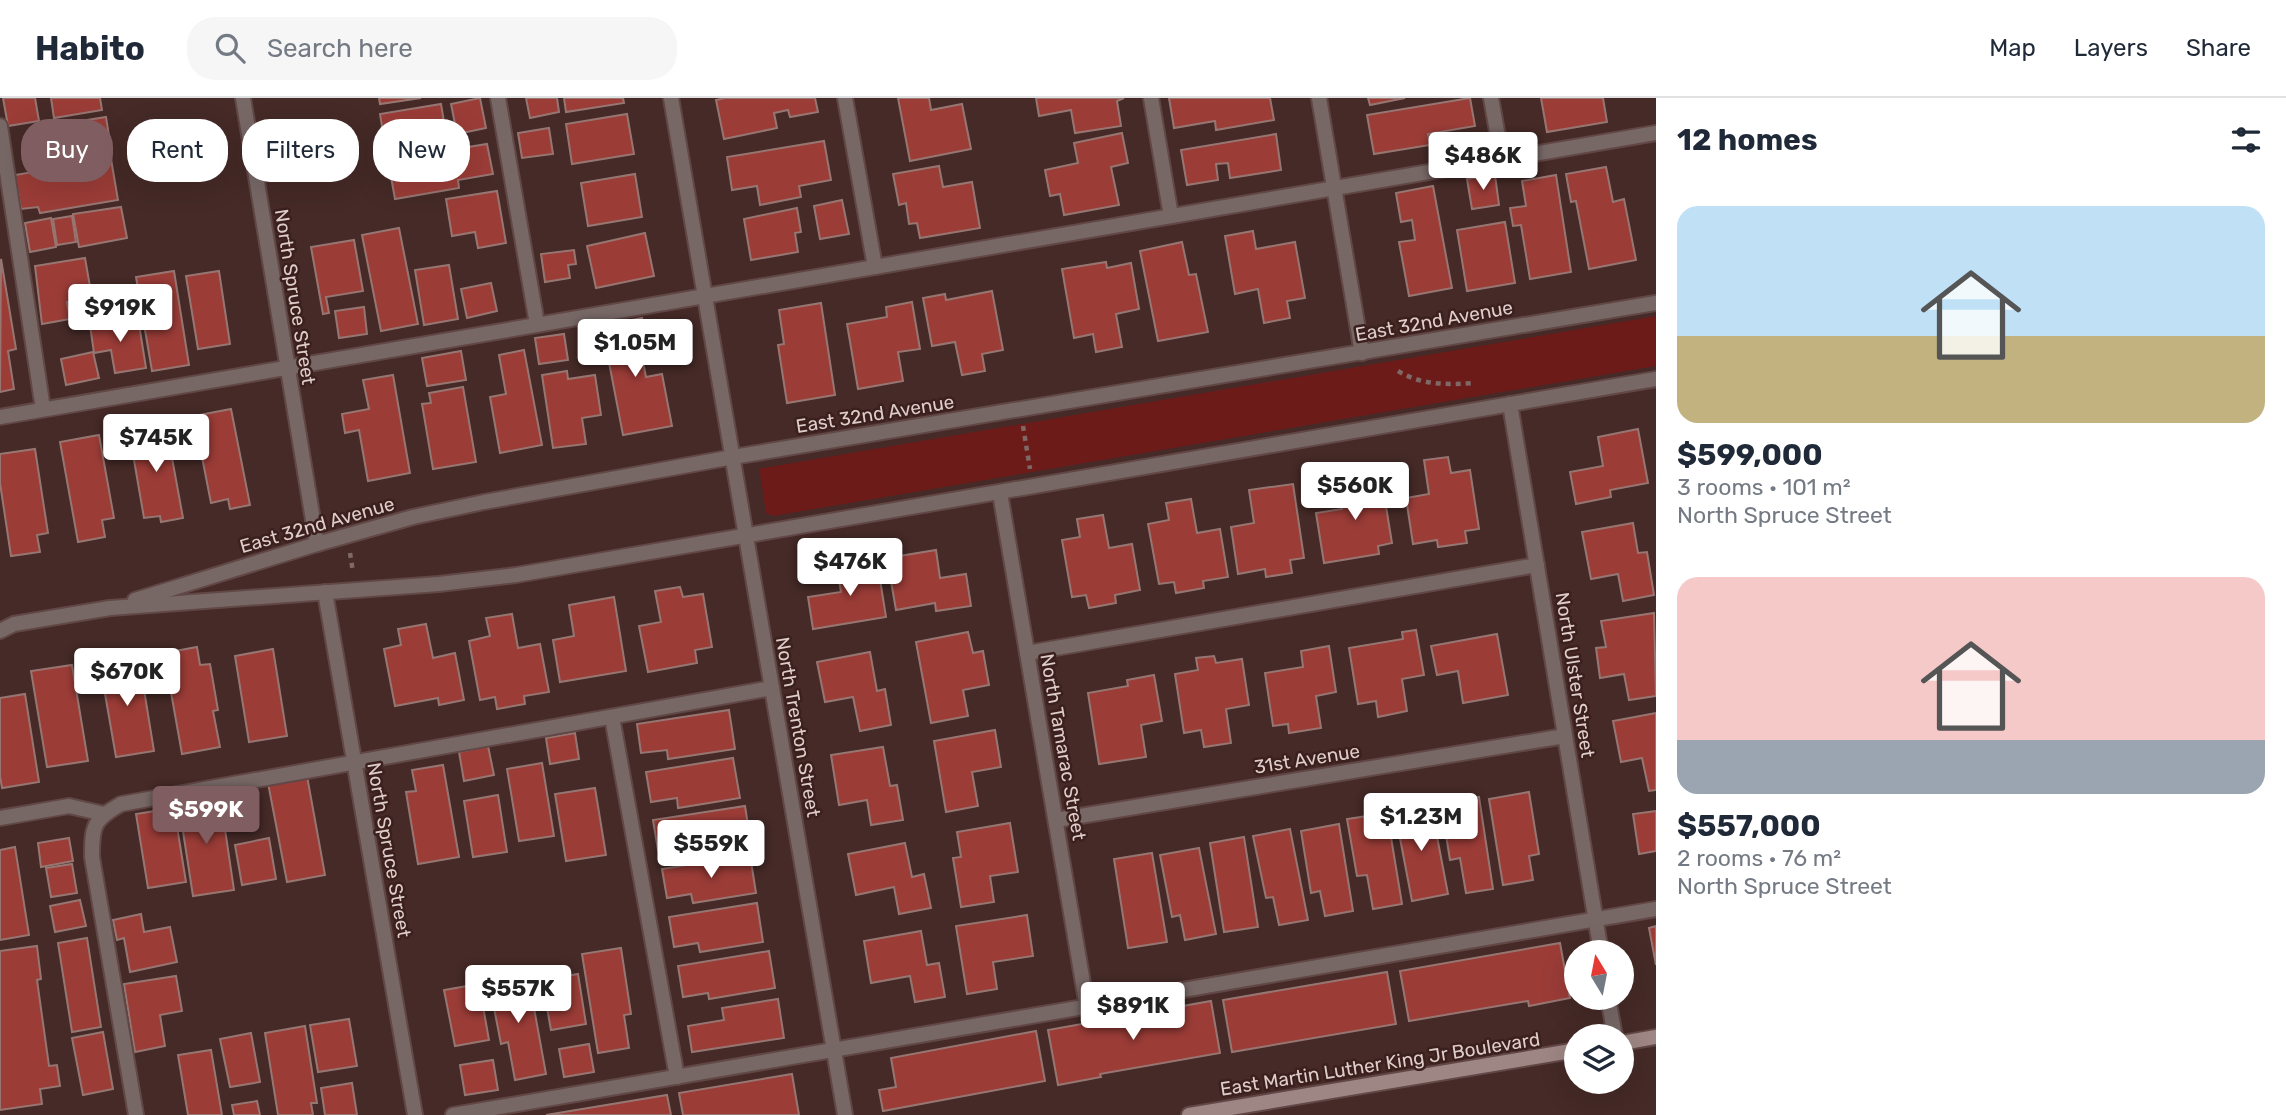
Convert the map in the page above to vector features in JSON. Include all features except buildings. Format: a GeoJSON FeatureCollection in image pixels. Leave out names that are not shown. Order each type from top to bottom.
{"type":"FeatureCollection","features":[{"type":"Feature","properties":{"kind":"main road"},"geometry":{"type":"LineString","coordinates":[[1634,1040],[1656,1037]]}},
{"type":"Feature","properties":{"kind":"main road","name":"East Martin Luther King Jr Boulevard"},"geometry":{"type":"LineString","coordinates":[[1189,1115],[1564,1052]]}},
{"type":"Feature","properties":{"kind":"street","name":"North Spruce Street"},"geometry":{"type":"LineString","coordinates":[[243,98],[317,544]]}},
{"type":"Feature","properties":{"kind":"street"},"geometry":{"type":"LineString","coordinates":[[498,98],[537,324]]}},
{"type":"Feature","properties":{"kind":"street","name":"North Trenton Street"},"geometry":{"type":"LineString","coordinates":[[671,98],[845,1115]]}},
{"type":"Feature","properties":{"kind":"street"},"geometry":{"type":"LineString","coordinates":[[845,98],[875,267]]}},
{"type":"Feature","properties":{"kind":"street"},"geometry":{"type":"LineString","coordinates":[[1151,98],[1171,216]]}},
{"type":"Feature","properties":{"kind":"street"},"geometry":{"type":"LineString","coordinates":[[1319,98],[1362,353]]}},
{"type":"Feature","properties":{"kind":"street"},"geometry":{"type":"LineString","coordinates":[[1491,98],[1502,159]]}},
{"type":"Feature","properties":{"kind":"street"},"geometry":{"type":"LineString","coordinates":[[0,126],[43,409]]}},
{"type":"Feature","properties":{"kind":"street"},"geometry":{"type":"LineString","coordinates":[[0,416],[1656,133]]}},
{"type":"Feature","properties":{"kind":"street","name":"East 32nd Avenue"},"geometry":{"type":"LineString","coordinates":[[110,608],[317,544],[414,517],[484,502],[733,457],[1656,303]]}},
{"type":"Feature","properties":{"kind":"street","name":"East 32nd Avenue"},"geometry":{"type":"LineString","coordinates":[[0,631],[7,623],[110,608],[516,575],[1656,379]]}},
{"type":"Feature","properties":{"kind":"street","name":"North Ulster Street"},"geometry":{"type":"LineString","coordinates":[[1510,404],[1599,940]]}},
{"type":"Feature","properties":{"kind":"street","name":"North Tamarac Street"},"geometry":{"type":"LineString","coordinates":[[1000,493],[1087,1007]]}},
{"type":"Feature","properties":{"kind":"street"},"geometry":{"type":"LineString","coordinates":[[1027,653],[1537,565]]}},
{"type":"Feature","properties":{"kind":"street","name":"North Spruce Street"},"geometry":{"type":"LineString","coordinates":[[325,592],[415,1115]]}},
{"type":"Feature","properties":{"kind":"street"},"geometry":{"type":"LineString","coordinates":[[136,1115],[92,857],[92,830],[104,814],[121,804],[772,688]]}},
{"type":"Feature","properties":{"kind":"street"},"geometry":{"type":"LineString","coordinates":[[611,717],[677,1077]]}},
{"type":"Feature","properties":{"kind":"street","name":"31st Avenue"},"geometry":{"type":"LineString","coordinates":[[1056,820],[1565,736]]}},
{"type":"Feature","properties":{"kind":"street"},"geometry":{"type":"LineString","coordinates":[[0,818],[69,806],[104,814]]}},
{"type":"Feature","properties":{"kind":"street"},"geometry":{"type":"LineString","coordinates":[[453,1115],[1656,909]]}},
{"type":"Feature","properties":{"kind":"path"},"geometry":{"type":"LineString","coordinates":[[1398,371],[1411,379],[1427,383],[1473,383]]}},
{"type":"Feature","properties":{"kind":"path"},"geometry":{"type":"LineString","coordinates":[[1023,425],[1030,470]]}},
{"type":"Feature","properties":{"kind":"path"},"geometry":{"type":"LineString","coordinates":[[349,549],[354,573]]}},
{"type":"Feature","properties":{"kind":"shaded area"},"geometry":{"type":"Polygon","coordinates":[[[1656,316],[1656,366],[773,516],[766,513],[760,473],[763,468],[1656,316]]]}}]}
